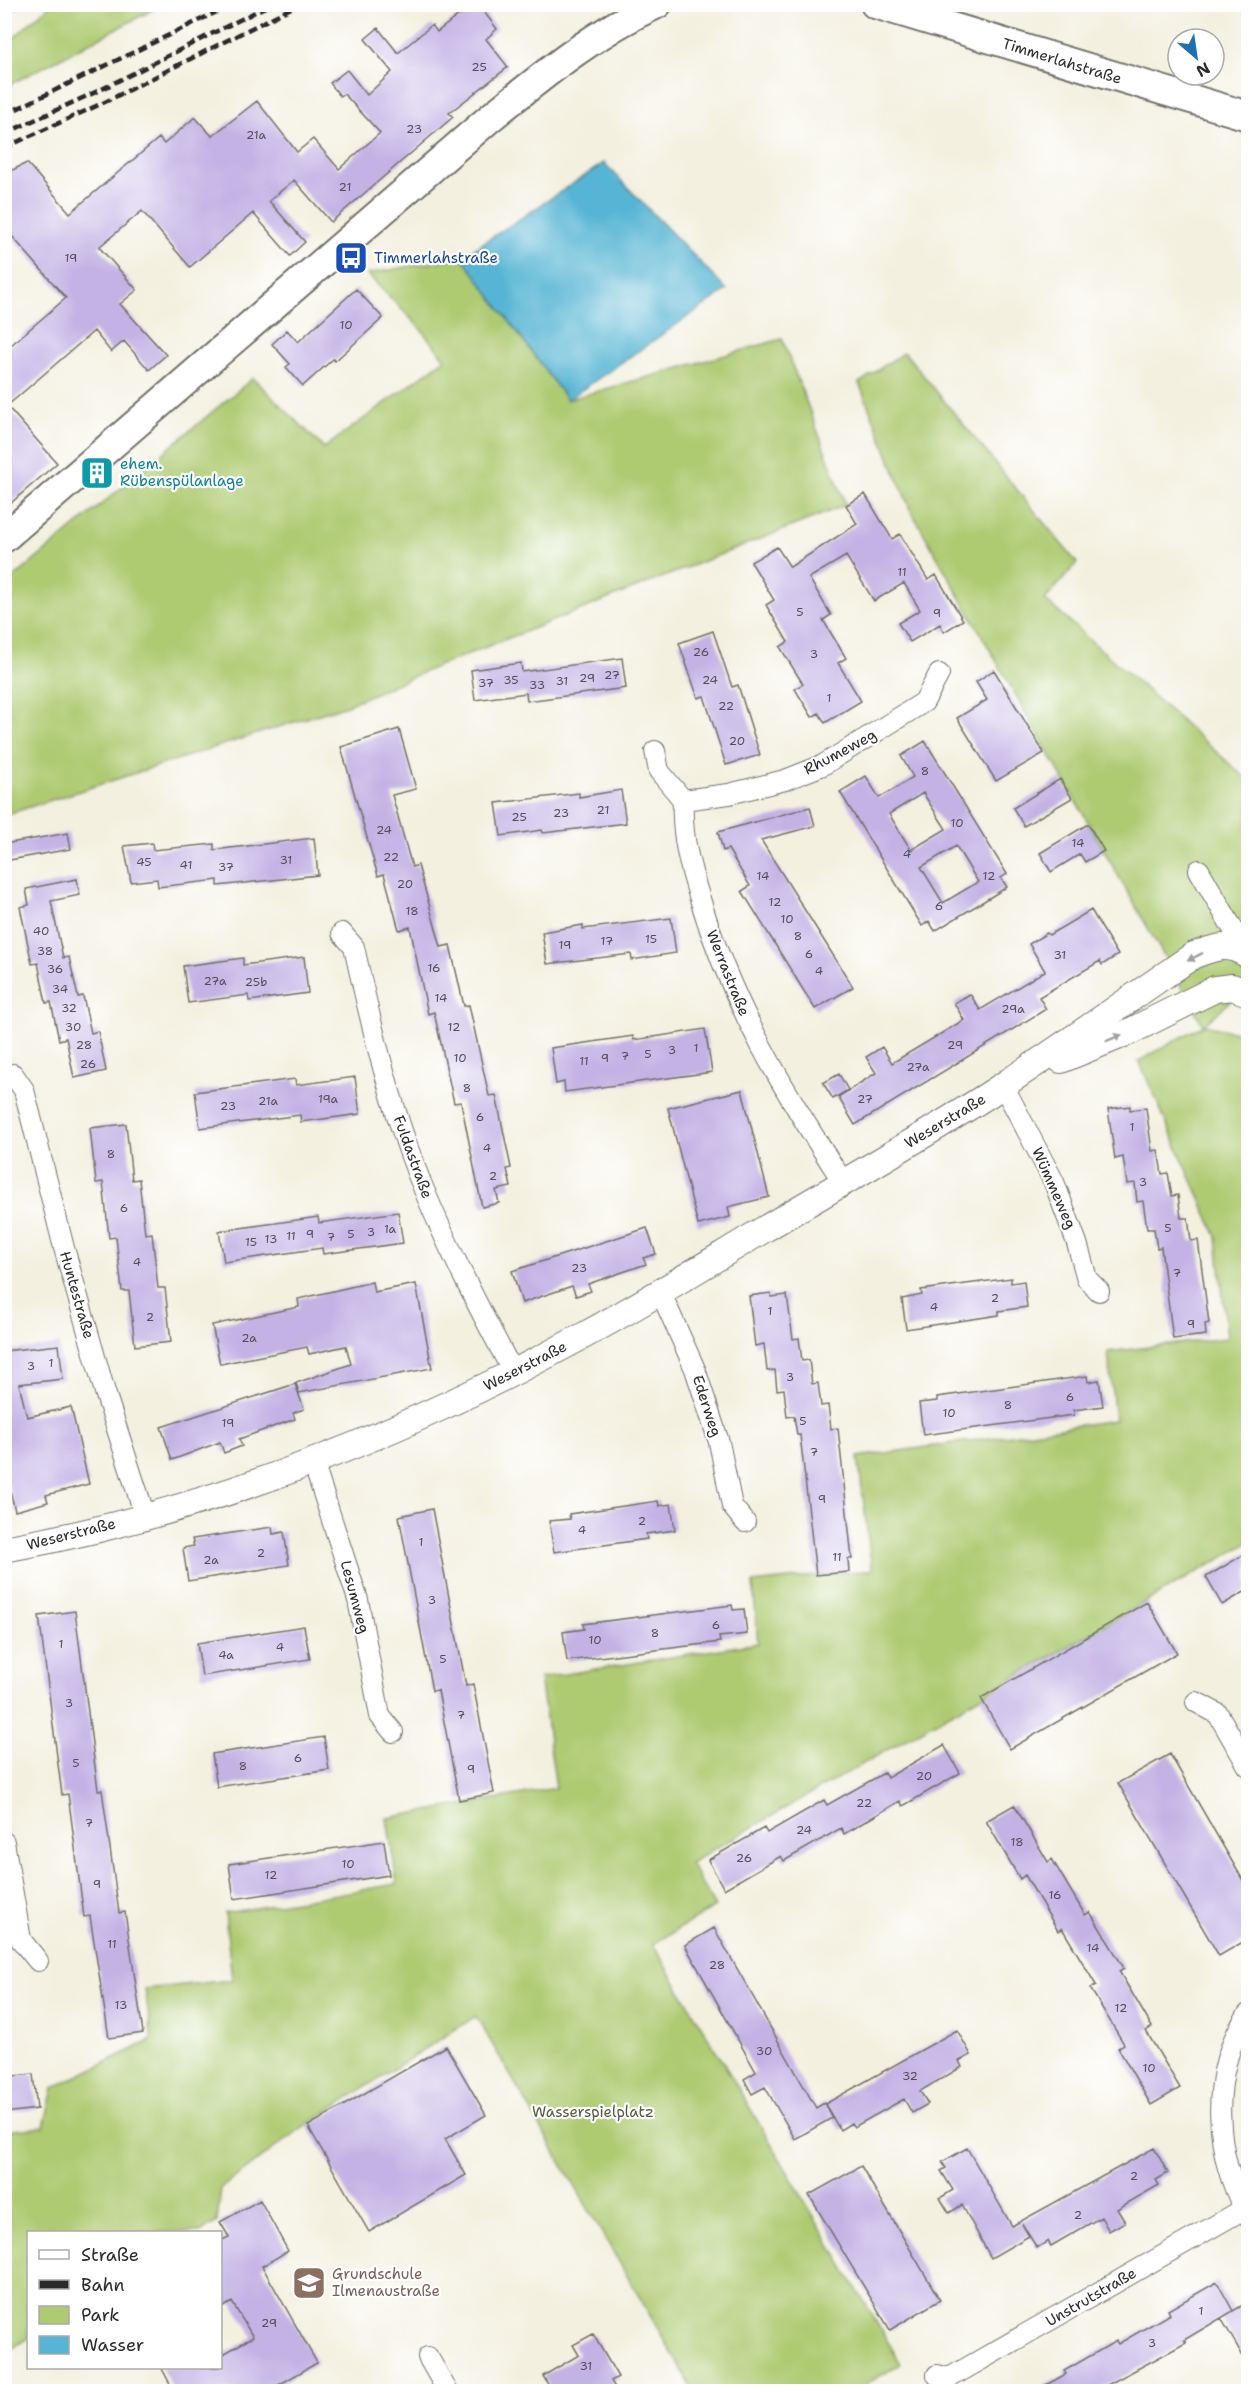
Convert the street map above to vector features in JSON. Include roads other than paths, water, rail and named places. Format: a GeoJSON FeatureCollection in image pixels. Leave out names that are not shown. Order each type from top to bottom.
{"type":"FeatureCollection","features":[{"type":"Feature","properties":{"kind":"main road"},"geometry":{"type":"LineString","coordinates":[[4,538],[490,118],[532,84],[608,30],[657,4]]}},
{"type":"Feature","properties":{"kind":"main road","name":"Timmerlahstraße"},"geometry":{"type":"LineString","coordinates":[[875,4],[1248,116]]}},
{"type":"Feature","properties":{"kind":"street","name":"Rhumeweg"},"geometry":{"type":"LineString","coordinates":[[683,800],[729,794],[785,780],[823,765],[924,702],[939,675]]}},
{"type":"Feature","properties":{"kind":"street"},"geometry":{"type":"LineString","coordinates":[[655,751],[658,771],[683,800]]}},
{"type":"Feature","properties":{"kind":"street","name":"Werrastraße"},"geometry":{"type":"LineString","coordinates":[[683,800],[682,828],[689,864],[733,991],[794,1108],[843,1182]]}},
{"type":"Feature","properties":{"kind":"street","name":"Weserstraße"},"geometry":{"type":"LineString","coordinates":[[1199,870],[1248,955]]}},
{"type":"Feature","properties":{"kind":"street","name":"Fuldastraße"},"geometry":{"type":"LineString","coordinates":[[342,933],[354,946],[381,1063],[418,1174],[471,1294],[513,1372]]}},
{"type":"Feature","properties":{"kind":"street","name":"Weserstraße"},"geometry":{"type":"LineString","coordinates":[[4,1549],[145,1516],[313,1462],[413,1420],[583,1336],[660,1292],[1003,1086],[1194,955],[1218,947],[1235,947],[1248,955]]}},
{"type":"Feature","properties":{"kind":"street","name":"Weserstraße"},"geometry":{"type":"LineString","coordinates":[[1003,1086],[1129,1032],[1215,989],[1232,987],[1248,993]]}},
{"type":"Feature","properties":{"kind":"street","name":"Huntestraße"},"geometry":{"type":"LineString","coordinates":[[13,1074],[24,1090],[98,1370],[145,1516]]}},
{"type":"Feature","properties":{"kind":"street","name":"Wümmeweg"},"geometry":{"type":"LineString","coordinates":[[1003,1086],[1054,1182],[1077,1243],[1087,1280],[1099,1291]]}},
{"type":"Feature","properties":{"kind":"street","name":"Ederweg"},"geometry":{"type":"LineString","coordinates":[[660,1292],[695,1369],[719,1442],[732,1506],[745,1522]]}},
{"type":"Feature","properties":{"kind":"street","name":"Lesumweg"},"geometry":{"type":"LineString","coordinates":[[313,1462],[358,1600],[381,1716],[393,1732]]}},
{"type":"Feature","properties":{"kind":"street"},"geometry":{"type":"LineString","coordinates":[[1196,1702],[1218,1714],[1248,1766]]}},
{"type":"Feature","properties":{"kind":"street"},"geometry":{"type":"LineString","coordinates":[[4,1842],[21,1940],[38,1961]]}},
{"type":"Feature","properties":{"kind":"street"},"geometry":{"type":"LineString","coordinates":[[1246,2213],[1229,2170],[1220,2126],[1224,2072],[1234,2043],[1248,2014]]}},
{"type":"Feature","properties":{"kind":"street","name":"Unstrutstraße"},"geometry":{"type":"LineString","coordinates":[[936,2375],[950,2378],[1246,2213]]}},
{"type":"Feature","properties":{"kind":"street"},"geometry":{"type":"LineString","coordinates":[[428,2357],[448,2391]]}},
{"type":"Feature","properties":{"kind":"water"},"geometry":{"type":"Polygon","coordinates":[[[604,163],[727,290],[567,400],[462,257],[604,163]]]}},
{"type":"Feature","properties":{"kind":"waterway"},"geometry":{"type":"LineString","coordinates":[[4,15],[17,4]]}},
{"type":"Feature","properties":{"kind":"railway"},"geometry":{"type":"LineString","coordinates":[[4,115],[233,4]]}},
{"type":"Feature","properties":{"kind":"railway"},"geometry":{"type":"LineString","coordinates":[[4,134],[100,90],[271,4]]}},
{"type":"Feature","properties":{"kind":"railway"},"geometry":{"type":"LineString","coordinates":[[4,148],[105,102],[299,4]]}},
{"type":"Feature","properties":{"kind":"place","name":"Timmerlahstraße"},"geometry":{"type":"Point","coordinates":[351,258]}},
{"type":"Feature","properties":{"kind":"place","name":"ehem. Rübenspülanlage"},"geometry":{"type":"Point","coordinates":[97,473]}},
{"type":"Feature","properties":{"kind":"place","name":"Grundschule Ilmenaustraße"},"geometry":{"type":"Point","coordinates":[309,2283]}},
{"type":"Feature","properties":{"kind":"park label","name":"Wasserspielplatz"},"geometry":{"type":"Point","coordinates":[593,2112]}}]}
